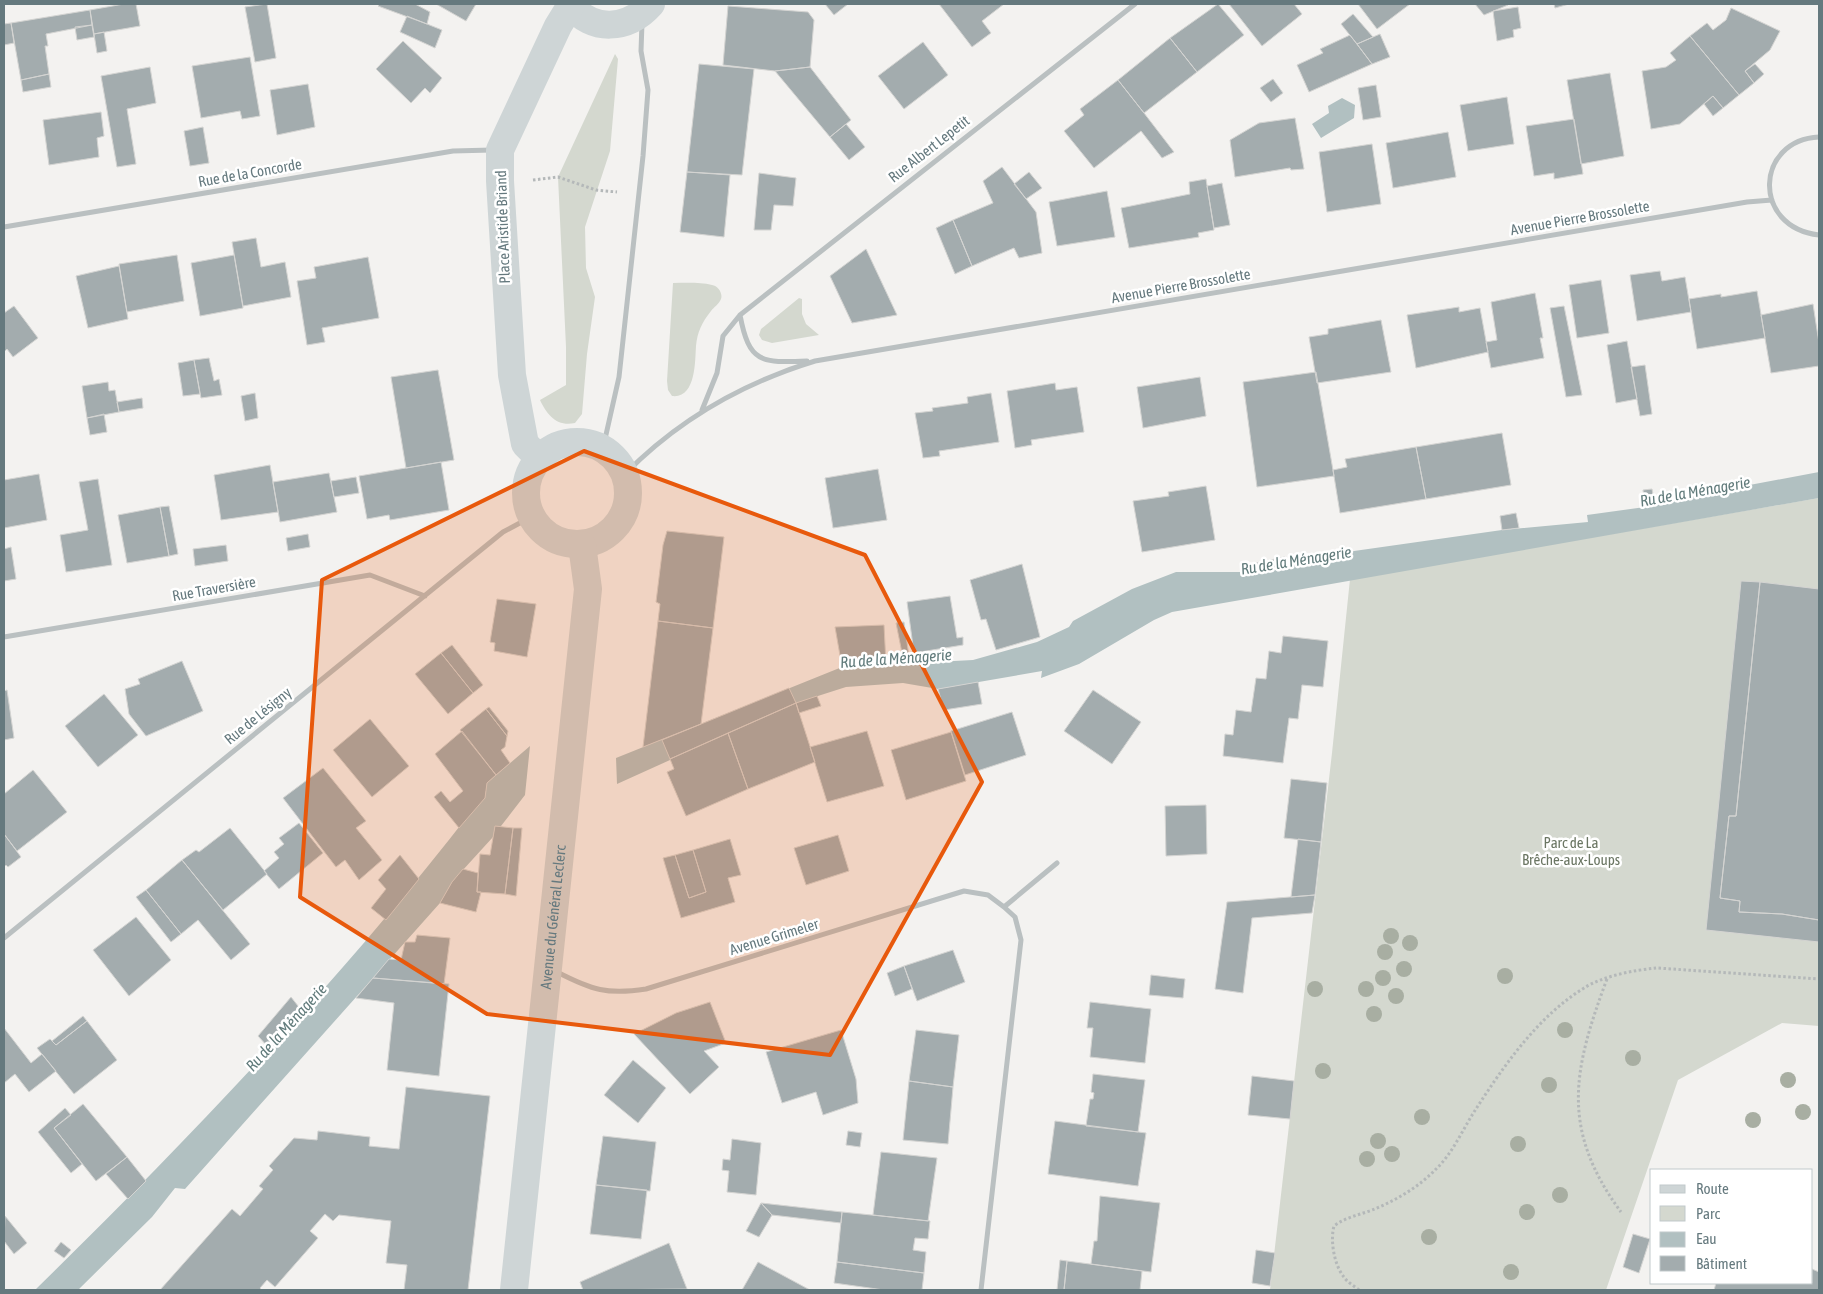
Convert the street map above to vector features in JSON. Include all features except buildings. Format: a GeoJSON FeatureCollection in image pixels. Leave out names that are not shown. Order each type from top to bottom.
{"type":"FeatureCollection","features":[{"type":"Feature","properties":{"kind":"street","name":"Rue Albert Lepetit"},"geometry":{"type":"LineString","coordinates":[[702,410],[717,373],[723,336],[740,315],[1135,4]]}},
{"type":"Feature","properties":{"kind":"street","name":"Place Aristide Briand"},"geometry":{"type":"LineString","coordinates":[[539,458],[525,444],[512,375],[500,181],[500,150],[558,26],[570,5],[582,17],[597,24],[613,26],[629,22],[647,8]]}},
{"type":"Feature","properties":{"kind":"street","name":"Place Aristide Briand"},"geometry":{"type":"LineString","coordinates":[[603,448],[619,377],[640,195],[648,90],[641,51],[647,8]]}},
{"type":"Feature","properties":{"kind":"street"},"geometry":{"type":"LineString","coordinates":[[1819,137],[1803,140],[1789,147],[1779,157],[1772,170],[1769,185],[1772,200],[1778,214],[1790,226],[1804,233],[1819,235]]}},
{"type":"Feature","properties":{"kind":"street","name":"Rue de la Concorde"},"geometry":{"type":"LineString","coordinates":[[4,227],[453,151],[500,150]]}},
{"type":"Feature","properties":{"kind":"street","name":"Avenue Pierre Brossolette"},"geometry":{"type":"LineString","coordinates":[[625,474],[638,461],[702,410],[769,375],[815,361],[1737,204],[1772,200]]}},
{"type":"Feature","properties":{"kind":"street"},"geometry":{"type":"LineString","coordinates":[[740,315],[750,350],[761,358],[776,363],[815,361]]}},
{"type":"Feature","properties":{"kind":"street"},"geometry":{"type":"LineString","coordinates":[[569,442],[586,442],[603,448],[616,459],[625,474],[628,490],[627,505],[621,520],[611,532],[598,540],[582,545],[567,544],[552,539],[540,529],[531,517],[526,501],[526,486],[530,471],[539,458],[552,448],[569,442]]}},
{"type":"Feature","properties":{"kind":"street","name":"Rue de Lésigny"},"geometry":{"type":"LineString","coordinates":[[4,938],[503,532],[531,517]]}},
{"type":"Feature","properties":{"kind":"street","name":"Avenue du Général Leclerc"},"geometry":{"type":"LineString","coordinates":[[514,1290],[588,590],[582,545]]}},
{"type":"Feature","properties":{"kind":"street","name":"Rue Traversière"},"geometry":{"type":"LineString","coordinates":[[4,637],[370,575],[425,596]]}},
{"type":"Feature","properties":{"kind":"street"},"geometry":{"type":"LineString","coordinates":[[1004,907],[1057,863]]}},
{"type":"Feature","properties":{"kind":"street","name":"Avenue Grimeler"},"geometry":{"type":"LineString","coordinates":[[549,968],[588,988],[621,993],[646,990],[964,891],[988,895],[1015,917],[1021,940],[981,1290]]}},
{"type":"Feature","properties":{"kind":"path"},"geometry":{"type":"LineString","coordinates":[[500,181],[558,177],[596,190],[640,195]]}},
{"type":"Feature","properties":{"kind":"path"},"geometry":{"type":"LineString","coordinates":[[1359,1290],[1343,1276],[1339,1267],[1333,1239],[1334,1226],[1342,1220],[1374,1209],[1399,1196],[1428,1177],[1444,1160],[1499,1074],[1520,1046],[1560,1006],[1584,988],[1638,970],[1657,968],[1819,979]]}},
{"type":"Feature","properties":{"kind":"path"},"geometry":{"type":"LineString","coordinates":[[1607,979],[1586,1037],[1580,1070],[1578,1101],[1588,1153],[1599,1177],[1621,1212]]}},
{"type":"Feature","properties":{"kind":"highlighted area"},"geometry":{"type":"Polygon","coordinates":[[[584,451],[865,555],[982,782],[830,1055],[487,1014],[300,897],[322,580],[584,451]]]}},
{"type":"Feature","properties":{"kind":"green space"},"geometry":{"type":"Polygon","coordinates":[[[615,54],[618,59],[610,151],[585,227],[586,268],[595,297],[587,354],[582,414],[575,423],[569,424],[553,419],[540,400],[566,385],[558,177],[615,54]]]}},
{"type":"Feature","properties":{"kind":"green space"},"geometry":{"type":"Polygon","coordinates":[[[673,283],[712,285],[719,290],[721,299],[705,319],[699,332],[693,378],[690,385],[686,392],[672,396],[668,390],[667,381],[673,283]]]}},
{"type":"Feature","properties":{"kind":"green space"},"geometry":{"type":"Polygon","coordinates":[[[799,298],[802,299],[802,314],[806,324],[819,335],[772,343],[762,340],[759,335],[761,329],[799,298]]]}},
{"type":"Feature","properties":{"kind":"green space","name":"Parc de La Brêche-aux-Loups"},"geometry":{"type":"Polygon","coordinates":[[[1819,498],[1819,1026],[1782,1023],[1678,1080],[1606,1290],[1270,1290],[1332,753],[1350,579],[1819,498]]]}},
{"type":"Feature","properties":{"kind":"water"},"geometry":{"type":"Polygon","coordinates":[[[1342,98],[1355,105],[1354,118],[1321,138],[1312,124],[1329,113],[1328,106],[1342,98]]]}},
{"type":"Feature","properties":{"kind":"water"},"geometry":{"type":"Polygon","coordinates":[[[1819,472],[1819,498],[1172,612],[1154,620],[1079,664],[1041,678],[1042,671],[938,689],[903,683],[846,687],[796,703],[617,784],[616,758],[842,667],[973,660],[1037,642],[1069,627],[1073,621],[1132,589],[1176,572],[1257,572],[1347,552],[1502,530],[1588,522],[1587,515],[1645,507],[1654,505],[1654,503],[1819,472]]]}},
{"type":"Feature","properties":{"kind":"water"},"geometry":{"type":"Polygon","coordinates":[[[530,746],[525,795],[501,826],[495,826],[493,837],[452,882],[440,903],[185,1189],[175,1188],[152,1217],[78,1290],[35,1290],[149,1176],[261,1059],[368,938],[470,813],[485,798],[487,783],[530,746]]]}},
{"type":"Feature","properties":{"kind":"water label","name":"Ru de la Ménagerie"},"geometry":{"type":"Point","coordinates":[1695,491]}},
{"type":"Feature","properties":{"kind":"water label","name":"Ru de la Ménagerie"},"geometry":{"type":"Point","coordinates":[1296,560]}},
{"type":"Feature","properties":{"kind":"water label","name":"Ru de la Ménagerie"},"geometry":{"type":"Point","coordinates":[896,658]}},
{"type":"Feature","properties":{"kind":"water label","name":"Ru de la Ménagerie"},"geometry":{"type":"Point","coordinates":[286,1027]}}]}
